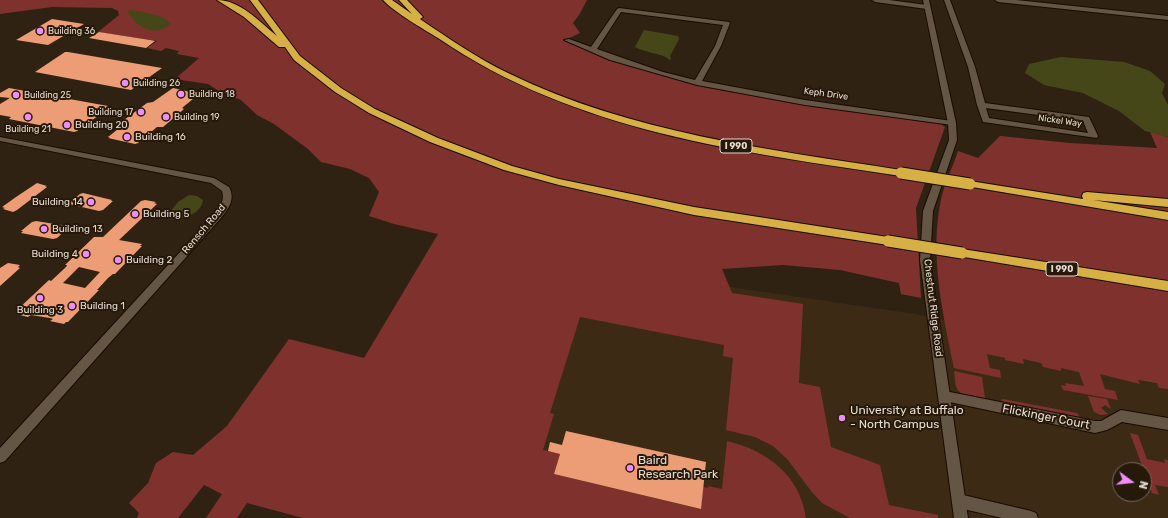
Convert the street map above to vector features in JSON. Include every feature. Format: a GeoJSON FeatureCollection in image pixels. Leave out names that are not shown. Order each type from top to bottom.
{"type":"FeatureCollection","features":[{"type":"Feature","properties":{"kind":"highway"},"geometry":{"type":"LineString","coordinates":[[221,0],[247,15],[273,39],[293,53]]}},
{"type":"Feature","properties":{"kind":"highway"},"geometry":{"type":"LineString","coordinates":[[254,0],[293,53]]}},
{"type":"Feature","properties":{"kind":"highway"},"geometry":{"type":"LineString","coordinates":[[387,0],[430,30]]}},
{"type":"Feature","properties":{"kind":"highway"},"geometry":{"type":"LineString","coordinates":[[403,0],[430,30]]}},
{"type":"Feature","properties":{"kind":"highway","name":"I 990"},"geometry":{"type":"LineString","coordinates":[[430,30],[471,58],[506,77],[559,99],[615,118],[665,132],[722,144],[1168,216]]}},
{"type":"Feature","properties":{"kind":"highway","name":"I 990"},"geometry":{"type":"LineString","coordinates":[[293,53],[324,80],[372,111],[434,140],[508,168],[559,182],[694,211],[1166,286]]}},
{"type":"Feature","properties":{"kind":"highway"},"geometry":{"type":"LineString","coordinates":[[994,188],[1168,203]]}},
{"type":"Feature","properties":{"kind":"street","name":"Chestnut Ridge Road"},"geometry":{"type":"LineString","coordinates":[[875,0],[927,3],[952,123],[953,140],[928,211],[925,260],[961,518]]}},
{"type":"Feature","properties":{"kind":"street","name":"Nickel Way"},"geometry":{"type":"LineString","coordinates":[[947,0],[969,60],[981,105],[986,120],[1094,136],[1086,119],[981,105]]}},
{"type":"Feature","properties":{"kind":"street"},"geometry":{"type":"LineString","coordinates":[[998,0],[1168,18]]}},
{"type":"Feature","properties":{"kind":"street"},"geometry":{"type":"LineString","coordinates":[[593,50],[619,10],[727,23],[718,46],[697,83]]}},
{"type":"Feature","properties":{"kind":"street","name":"Keph Drive"},"geometry":{"type":"LineString","coordinates":[[567,40],[644,68],[697,83],[752,94],[952,123]]}},
{"type":"Feature","properties":{"kind":"street","name":"Rensch Road"},"geometry":{"type":"LineString","coordinates":[[0,139],[214,181],[226,189],[228,197],[225,206],[217,217],[0,456]]}},
{"type":"Feature","properties":{"kind":"street","name":"Flickinger Court"},"geometry":{"type":"LineString","coordinates":[[945,396],[1095,426],[1103,426],[1121,416],[1168,424]]}},
{"type":"Feature","properties":{"kind":"street"},"geometry":{"type":"LineString","coordinates":[[959,501],[1031,518]]}},
{"type":"Feature","properties":{"kind":"shaded area"},"geometry":{"type":"Polygon","coordinates":[[[0,0],[587,0],[573,23],[580,33],[567,39],[644,68],[719,88],[935,120],[945,127],[916,208],[921,298],[901,294],[899,283],[840,270],[783,265],[722,269],[732,293],[803,304],[799,383],[820,387],[831,447],[880,465],[889,505],[938,515],[938,518],[850,518],[822,503],[788,460],[773,446],[755,437],[726,430],[733,358],[723,356],[724,345],[580,317],[550,413],[554,414],[543,450],[560,454],[554,474],[700,509],[703,487],[708,488],[708,486],[722,489],[727,441],[755,451],[768,458],[779,467],[789,477],[797,489],[806,518],[303,518],[247,503],[237,518],[206,518],[222,494],[204,485],[178,518],[137,518],[139,513],[129,503],[148,483],[156,463],[173,452],[193,455],[227,426],[289,339],[364,358],[438,234],[394,224],[369,216],[379,192],[369,178],[350,169],[321,162],[308,149],[274,124],[257,115],[241,100],[222,93],[208,84],[175,79],[199,58],[177,54],[179,51],[166,48],[161,51],[147,48],[157,41],[98,32],[119,15],[118,11],[112,8],[52,7],[0,14],[0,0]]]}},
{"type":"Feature","properties":{"kind":"shaded area"},"geometry":{"type":"Polygon","coordinates":[[[133,10],[154,14],[164,18],[171,24],[159,30],[153,31],[147,29],[137,23],[128,13],[128,11],[133,10]]]}},
{"type":"Feature","properties":{"kind":"shaded area"},"geometry":{"type":"Polygon","coordinates":[[[644,30],[678,36],[679,39],[670,56],[670,60],[663,56],[635,47],[644,30]]]}},
{"type":"Feature","properties":{"kind":"shaded area"},"geometry":{"type":"Polygon","coordinates":[[[1061,57],[1124,62],[1150,71],[1165,84],[1162,93],[1168,105],[1168,137],[1145,131],[1119,111],[1083,93],[1044,85],[1025,73],[1029,64],[1061,57]]]}},
{"type":"Feature","properties":{"kind":"shaded area"},"geometry":{"type":"Polygon","coordinates":[[[1150,132],[1168,137],[1168,389],[1159,388],[1157,383],[1138,380],[1140,384],[1100,374],[1105,389],[1115,391],[1118,400],[1063,390],[1061,385],[1066,386],[1065,383],[1084,386],[1079,372],[1061,368],[1061,371],[1043,367],[1041,363],[1023,359],[1024,364],[987,354],[990,368],[1000,370],[1001,378],[954,368],[942,306],[936,242],[942,194],[958,151],[978,158],[1000,136],[1070,143],[1157,148],[1150,132]]]}},
{"type":"Feature","properties":{"kind":"shaded area"},"geometry":{"type":"Polygon","coordinates":[[[189,195],[197,196],[203,200],[198,210],[184,218],[167,219],[167,216],[178,202],[189,195]]]}},
{"type":"Feature","properties":{"kind":"shaded area","name":"University at Buffalo - North Campus"},"geometry":{"type":"Polygon","coordinates":[[[573,264],[915,314],[1168,366],[1168,518],[480,518],[573,264]]]}},
{"type":"Feature","properties":{"kind":"shaded area"},"geometry":{"type":"Polygon","coordinates":[[[954,371],[982,377],[985,398],[972,397],[962,394],[957,388],[954,371]]]}},
{"type":"Feature","properties":{"kind":"shaded area"},"geometry":{"type":"Polygon","coordinates":[[[1088,396],[1107,399],[1111,409],[1105,405],[1101,408],[1108,414],[1101,415],[1094,412],[1088,396]]]}},
{"type":"Feature","properties":{"kind":"shaded area"},"geometry":{"type":"Polygon","coordinates":[[[1003,399],[1077,413],[1080,417],[1004,403],[1001,400],[1003,399]]]}},
{"type":"Feature","properties":{"kind":"shaded area"},"geometry":{"type":"Polygon","coordinates":[[[1130,433],[1138,435],[1147,459],[1165,463],[1164,459],[1168,460],[1168,487],[1155,485],[1159,495],[1152,493],[1152,462],[1141,462],[1130,433]]]}},
{"type":"Feature","properties":{"kind":"building"},"geometry":{"type":"Polygon","coordinates":[[[52,19],[84,24],[48,45],[16,40],[52,19]]]}},
{"type":"Feature","properties":{"kind":"building"},"geometry":{"type":"Polygon","coordinates":[[[99,32],[155,41],[146,48],[89,38],[99,32]]]}},
{"type":"Feature","properties":{"kind":"building"},"geometry":{"type":"Polygon","coordinates":[[[65,52],[162,68],[131,90],[35,72],[65,52]]]}},
{"type":"Feature","properties":{"kind":"building"},"geometry":{"type":"Polygon","coordinates":[[[9,88],[108,106],[107,108],[109,108],[74,132],[9,119],[11,117],[0,115],[0,104],[10,98],[0,97],[0,93],[9,88]]]}},
{"type":"Feature","properties":{"kind":"building"},"geometry":{"type":"Polygon","coordinates":[[[173,88],[199,94],[163,127],[157,127],[138,143],[135,144],[108,138],[127,122],[124,120],[147,103],[153,102],[173,88]]]}},
{"type":"Feature","properties":{"kind":"building"},"geometry":{"type":"Polygon","coordinates":[[[37,183],[47,187],[13,212],[3,209],[5,208],[2,207],[37,183]]]}},
{"type":"Feature","properties":{"kind":"building","name":"Building 14"},"geometry":{"type":"Polygon","coordinates":[[[83,193],[113,201],[103,210],[99,211],[69,204],[83,193]]]}},
{"type":"Feature","properties":{"kind":"building"},"geometry":{"type":"Polygon","coordinates":[[[145,200],[156,202],[154,203],[157,204],[119,240],[142,244],[140,246],[142,246],[115,274],[108,278],[97,290],[99,290],[68,322],[64,324],[50,321],[53,319],[50,318],[31,315],[28,317],[16,314],[18,312],[16,311],[49,280],[51,281],[66,267],[67,265],[65,265],[94,237],[103,237],[141,201],[145,200]],[[79,267],[63,283],[85,288],[100,272],[79,267]]]}},
{"type":"Feature","properties":{"kind":"building","name":"Building 13"},"geometry":{"type":"Polygon","coordinates":[[[36,221],[67,226],[65,228],[68,228],[57,238],[53,239],[21,233],[23,231],[21,231],[32,222],[36,221]]]}},
{"type":"Feature","properties":{"kind":"building"},"geometry":{"type":"Polygon","coordinates":[[[8,263],[20,265],[18,267],[20,268],[0,286],[0,268],[8,263]]]}},
{"type":"Feature","properties":{"kind":"building","name":"Baird Research Park"},"geometry":{"type":"Polygon","coordinates":[[[566,431],[706,462],[701,509],[554,474],[560,454],[548,451],[550,442],[562,445],[566,431]]]}},
{"type":"Feature","properties":{"kind":"place","name":"Building 36"},"geometry":{"type":"Point","coordinates":[40,31]}},
{"type":"Feature","properties":{"kind":"place","name":"Building 26"},"geometry":{"type":"Point","coordinates":[125,83]}},
{"type":"Feature","properties":{"kind":"place","name":"Building 18"},"geometry":{"type":"Point","coordinates":[181,94]}},
{"type":"Feature","properties":{"kind":"place","name":"Building 25"},"geometry":{"type":"Point","coordinates":[16,95]}},
{"type":"Feature","properties":{"kind":"place","name":"Building 17"},"geometry":{"type":"Point","coordinates":[141,112]}},
{"type":"Feature","properties":{"kind":"place","name":"Building 21"},"geometry":{"type":"Point","coordinates":[28,117]}},
{"type":"Feature","properties":{"kind":"place","name":"Building 19"},"geometry":{"type":"Point","coordinates":[166,117]}},
{"type":"Feature","properties":{"kind":"place","name":"Building 20"},"geometry":{"type":"Point","coordinates":[67,125]}},
{"type":"Feature","properties":{"kind":"place","name":"Building 16"},"geometry":{"type":"Point","coordinates":[127,137]}},
{"type":"Feature","properties":{"kind":"place","name":"Building 14"},"geometry":{"type":"Point","coordinates":[91,202]}},
{"type":"Feature","properties":{"kind":"place","name":"Building 5"},"geometry":{"type":"Point","coordinates":[135,214]}},
{"type":"Feature","properties":{"kind":"place","name":"Building 13"},"geometry":{"type":"Point","coordinates":[44,229]}},
{"type":"Feature","properties":{"kind":"place","name":"Building 4"},"geometry":{"type":"Point","coordinates":[86,254]}},
{"type":"Feature","properties":{"kind":"place","name":"Building 2"},"geometry":{"type":"Point","coordinates":[118,260]}},
{"type":"Feature","properties":{"kind":"place","name":"Building 3"},"geometry":{"type":"Point","coordinates":[40,298]}},
{"type":"Feature","properties":{"kind":"place","name":"Building 1"},"geometry":{"type":"Point","coordinates":[72,306]}},
{"type":"Feature","properties":{"kind":"place","name":"University at Buffalo - North Campus"},"geometry":{"type":"Point","coordinates":[842,418]}},
{"type":"Feature","properties":{"kind":"place","name":"Baird Research Park"},"geometry":{"type":"Point","coordinates":[630,468]}}]}
